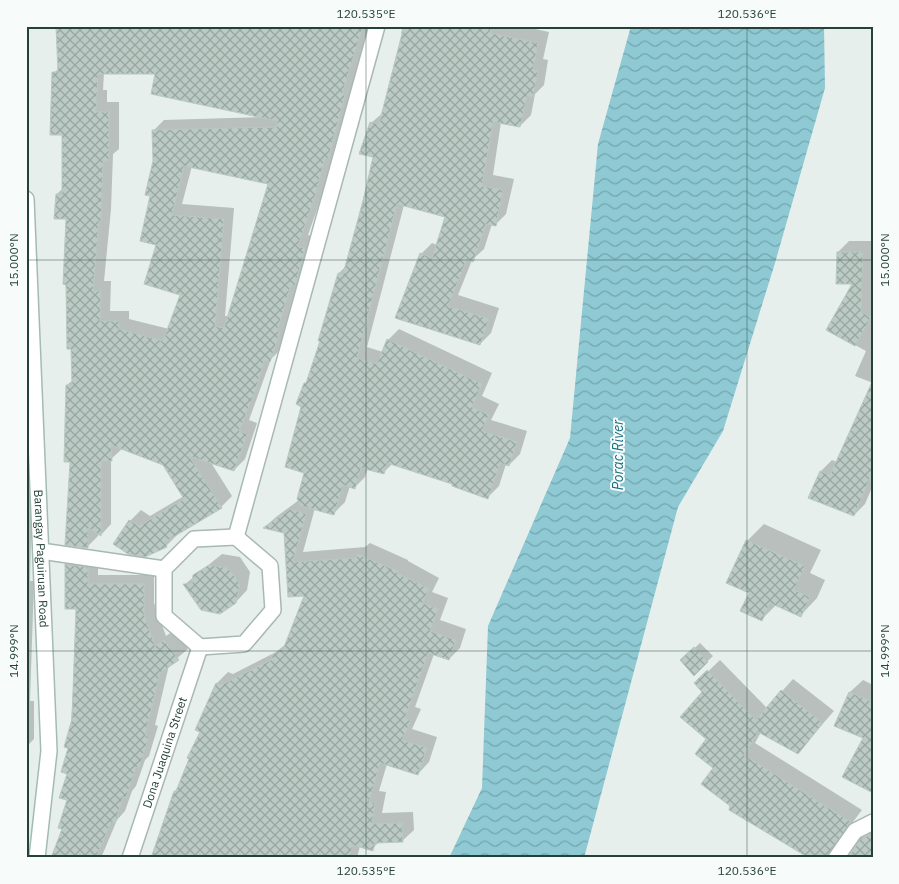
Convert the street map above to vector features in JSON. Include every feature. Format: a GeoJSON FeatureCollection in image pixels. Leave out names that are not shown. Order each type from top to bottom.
{"type":"FeatureCollection","features":[{"type":"Feature","properties":{"kind":"street"},"geometry":{"type":"LineString","coordinates":[[236,537],[377,26]]}},
{"type":"Feature","properties":{"kind":"street","name":"Barangay Paguiruan Road"},"geometry":{"type":"LineString","coordinates":[[26,199],[49,751],[37,858]]}},
{"type":"Feature","properties":{"kind":"street"},"geometry":{"type":"LineString","coordinates":[[236,537],[270,566],[273,610],[244,644],[200,647],[164,616],[164,569],[194,539],[236,537]]}},
{"type":"Feature","properties":{"kind":"street"},"geometry":{"type":"LineString","coordinates":[[41,551],[164,569]]}},
{"type":"Feature","properties":{"kind":"street","name":"Dona Juaquina Street"},"geometry":{"type":"LineString","coordinates":[[130,858],[200,647]]}},
{"type":"Feature","properties":{"kind":"street"},"geometry":{"type":"LineString","coordinates":[[836,858],[855,831],[873,822]]}},
{"type":"Feature","properties":{"kind":"water","name":"Porac River"},"geometry":{"type":"Polygon","coordinates":[[[631,26],[824,26],[825,88],[775,263],[723,431],[678,507],[584,858],[449,858],[482,788],[488,626],[570,438],[598,144],[631,26]]]}},
{"type":"Feature","properties":{"kind":"building"},"geometry":{"type":"Polygon","coordinates":[[[56,26],[363,26],[342,94],[345,95],[328,159],[325,158],[315,196],[298,246],[305,248],[295,286],[291,285],[277,331],[280,332],[270,362],[264,360],[256,389],[239,431],[247,434],[234,471],[189,456],[222,508],[165,542],[167,547],[145,557],[128,554],[113,544],[129,520],[139,526],[184,499],[163,465],[111,445],[112,461],[101,461],[101,536],[88,528],[88,548],[65,545],[70,462],[64,462],[66,385],[72,385],[71,349],[67,349],[66,285],[63,284],[66,219],[54,219],[56,194],[62,194],[62,135],[50,135],[52,72],[58,72],[56,26]],[[98,74],[96,112],[109,112],[109,161],[103,161],[101,221],[99,221],[93,291],[101,291],[100,321],[119,321],[119,329],[163,341],[180,295],[144,284],[156,245],[140,241],[150,196],[145,195],[153,161],[152,130],[277,127],[277,121],[151,94],[155,74],[98,74]],[[184,166],[172,215],[224,219],[215,326],[224,328],[268,184],[184,166]]]}},
{"type":"Feature","properties":{"kind":"building"},"geometry":{"type":"Polygon","coordinates":[[[404,26],[481,26],[491,28],[490,33],[538,43],[533,70],[538,71],[533,97],[527,96],[520,127],[493,122],[482,186],[503,190],[496,226],[486,224],[473,262],[467,259],[448,306],[489,319],[480,345],[395,318],[420,253],[432,258],[445,217],[397,204],[357,358],[377,364],[387,339],[482,384],[472,407],[489,415],[482,431],[517,442],[509,466],[500,463],[488,499],[452,486],[452,484],[387,463],[384,474],[361,468],[355,489],[343,485],[334,515],[301,506],[297,499],[304,473],[285,467],[301,407],[296,404],[304,383],[306,383],[320,341],[318,341],[338,273],[343,274],[363,201],[373,157],[359,154],[370,122],[379,124],[404,26]]]}},
{"type":"Feature","properties":{"kind":"building"},"geometry":{"type":"Polygon","coordinates":[[[837,252],[863,252],[861,312],[871,317],[855,346],[826,330],[852,284],[836,284],[837,252]]]}},
{"type":"Feature","properties":{"kind":"building"},"geometry":{"type":"Polygon","coordinates":[[[873,380],[873,471],[854,516],[808,498],[820,471],[830,475],[873,380]]]}},
{"type":"Feature","properties":{"kind":"building"},"geometry":{"type":"Polygon","coordinates":[[[290,509],[306,514],[293,562],[356,558],[357,554],[398,571],[397,573],[429,589],[422,603],[438,609],[430,631],[456,640],[449,660],[428,653],[405,718],[411,721],[402,740],[427,748],[418,775],[380,763],[369,802],[375,803],[372,824],[402,823],[403,842],[375,843],[373,851],[353,845],[349,858],[151,858],[174,791],[176,791],[189,759],[187,758],[200,732],[195,730],[216,683],[221,685],[273,659],[271,656],[284,647],[304,596],[288,597],[284,533],[263,528],[290,509]]]}},
{"type":"Feature","properties":{"kind":"building"},"geometry":{"type":"Polygon","coordinates":[[[746,540],[805,566],[794,590],[810,597],[801,617],[770,603],[762,621],[740,611],[749,593],[726,583],[746,540]]]}},
{"type":"Feature","properties":{"kind":"building"},"geometry":{"type":"Polygon","coordinates":[[[65,564],[88,567],[88,584],[144,584],[144,614],[155,646],[164,640],[179,660],[160,673],[145,735],[149,737],[139,768],[136,767],[126,798],[123,797],[115,823],[111,822],[96,858],[51,858],[62,829],[58,828],[67,800],[59,798],[67,774],[61,772],[68,748],[64,747],[72,719],[76,609],[65,609],[65,564]]]}},
{"type":"Feature","properties":{"kind":"building"},"geometry":{"type":"Polygon","coordinates":[[[209,565],[228,568],[240,584],[236,603],[220,614],[201,610],[183,584],[192,584],[193,575],[209,565]]]}},
{"type":"Feature","properties":{"kind":"building"},"geometry":{"type":"Polygon","coordinates":[[[694,647],[708,662],[694,676],[680,660],[694,647]]]}},
{"type":"Feature","properties":{"kind":"building"},"geometry":{"type":"Polygon","coordinates":[[[707,670],[756,720],[781,690],[823,723],[798,754],[758,732],[744,755],[851,822],[827,858],[809,858],[729,810],[730,806],[701,784],[713,768],[695,754],[706,739],[680,717],[702,692],[694,683],[707,670]]]}},
{"type":"Feature","properties":{"kind":"building"},"geometry":{"type":"Polygon","coordinates":[[[849,692],[873,702],[873,793],[842,777],[863,738],[834,726],[849,692]]]}},
{"type":"Feature","properties":{"kind":"building"},"geometry":{"type":"Polygon","coordinates":[[[869,835],[873,837],[873,858],[848,858],[861,838],[869,835]]]}}]}
